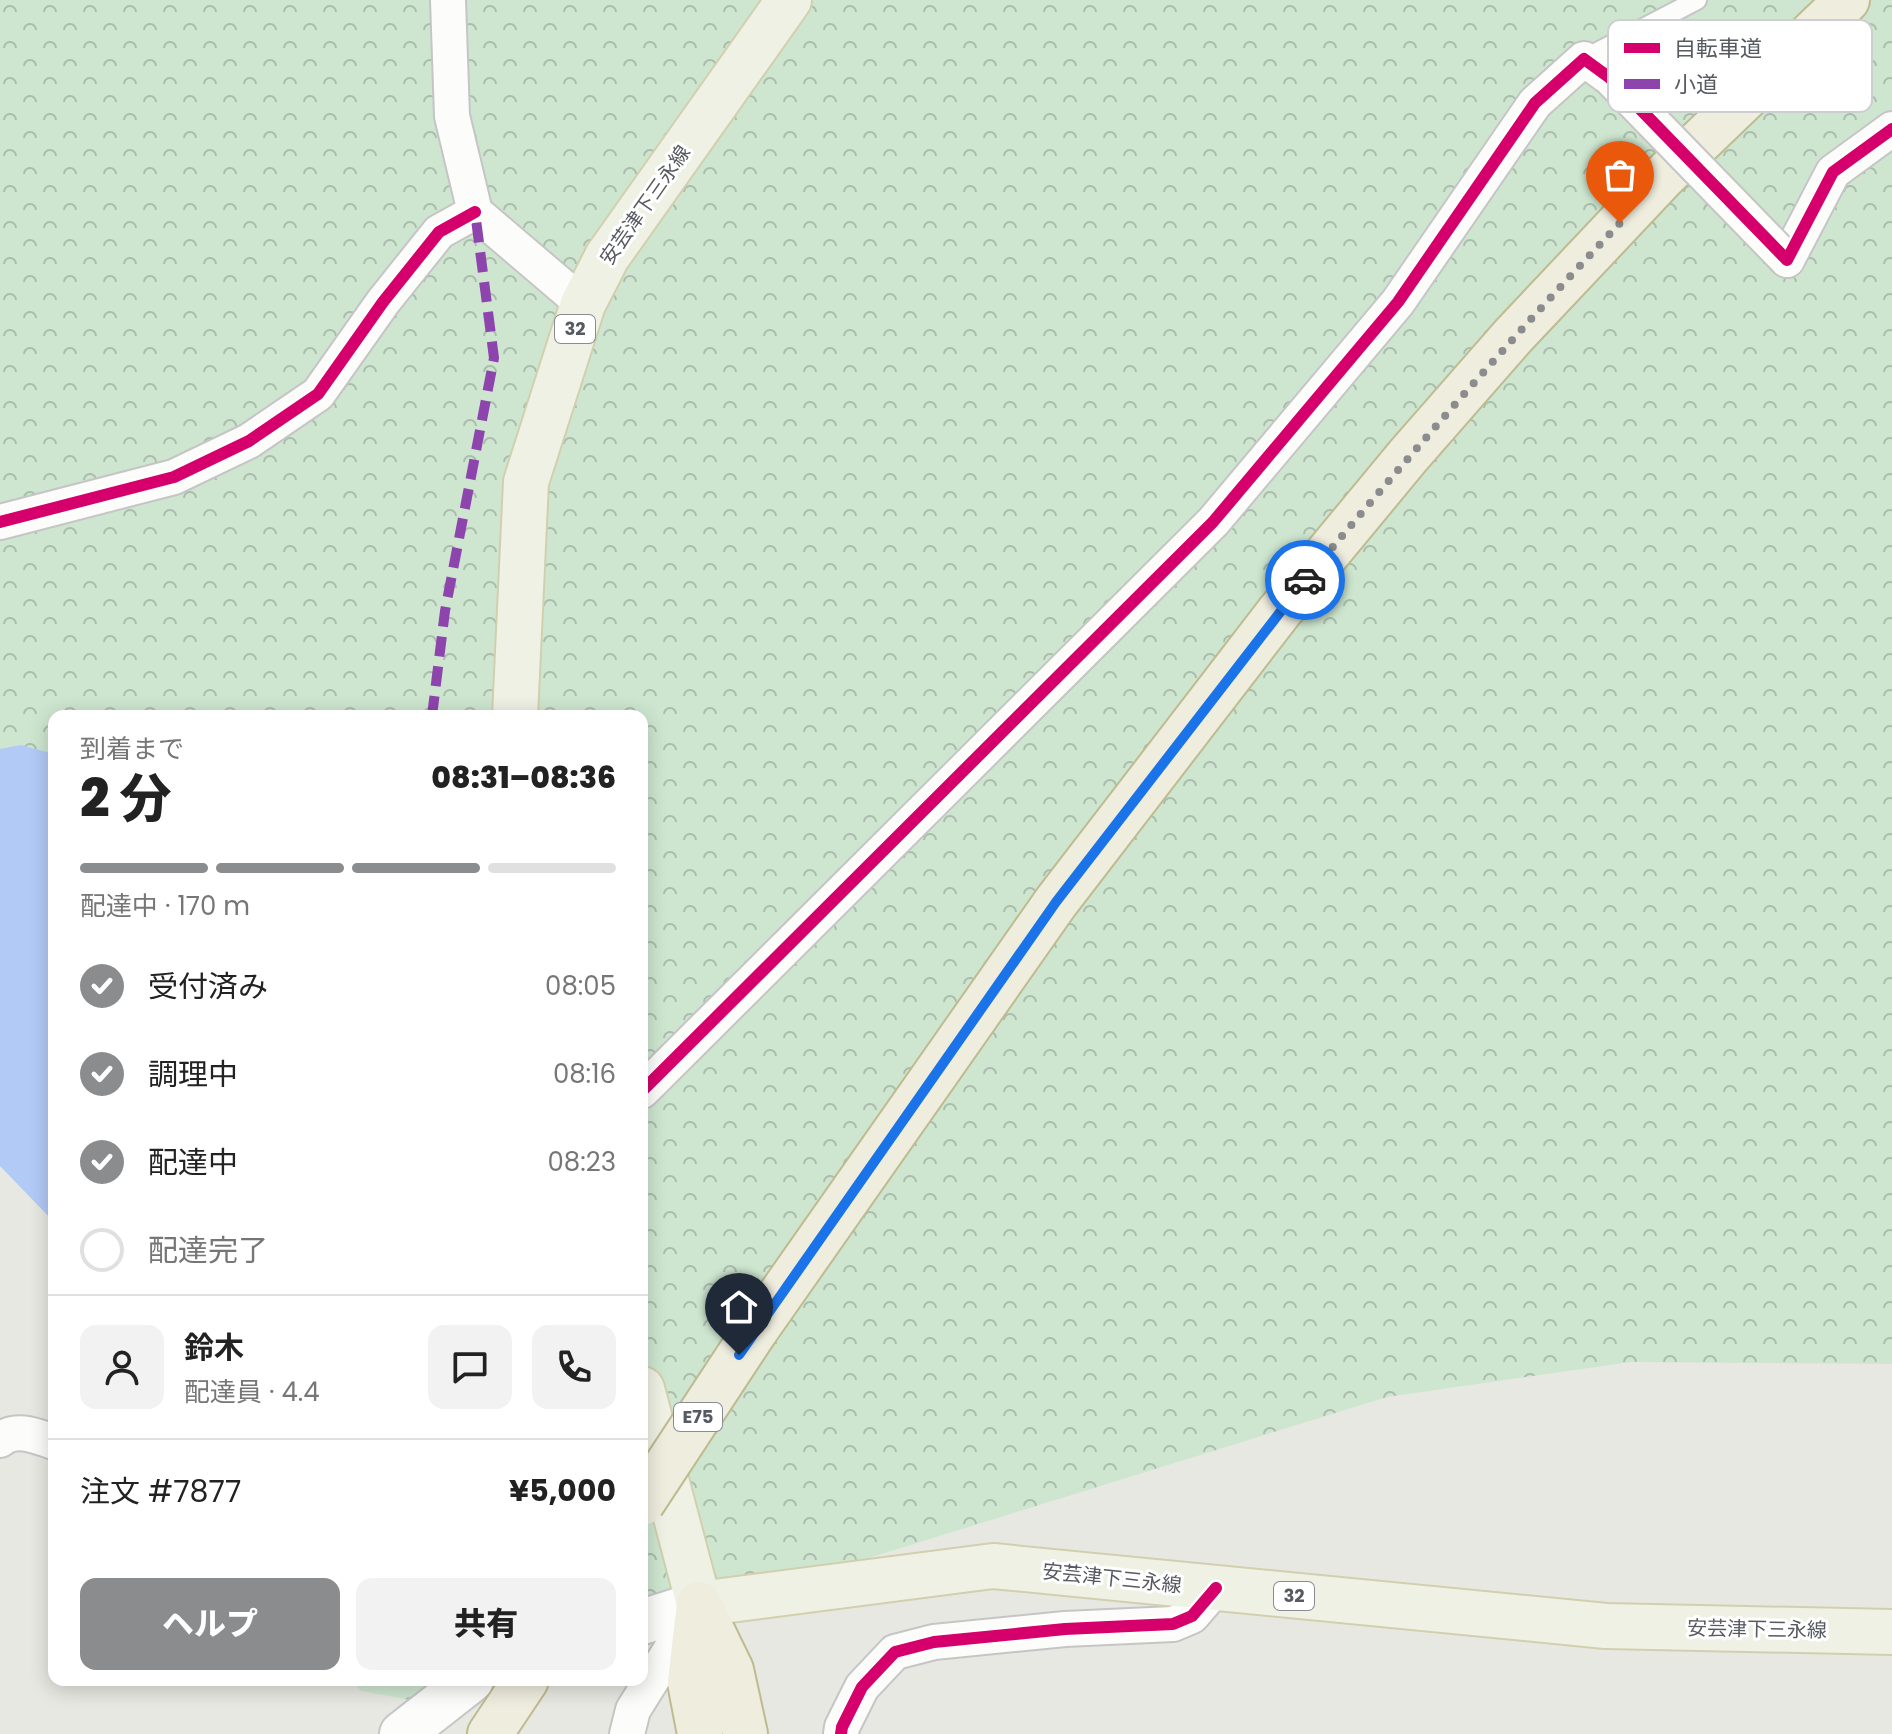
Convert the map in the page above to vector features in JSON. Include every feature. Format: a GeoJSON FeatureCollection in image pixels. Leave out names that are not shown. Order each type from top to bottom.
{"type":"FeatureCollection","features":[{"type":"Feature","properties":{"kind":"highway","name":"E75"},"geometry":{"type":"LineString","coordinates":[[1826,20],[1847,0]]}},
{"type":"Feature","properties":{"kind":"highway","name":"E75"},"geometry":{"type":"LineString","coordinates":[[648,1494],[755,1331],[1056,902],[1289,600],[1408,456],[1524,325],[1663,177],[1731,112]]}},
{"type":"Feature","properties":{"kind":"highway"},"geometry":{"type":"LineString","coordinates":[[699,1604],[690,1682],[700,1734]]}},
{"type":"Feature","properties":{"kind":"highway"},"geometry":{"type":"LineString","coordinates":[[699,1604],[731,1670],[745,1734]]}},
{"type":"Feature","properties":{"kind":"highway"},"geometry":{"type":"LineString","coordinates":[[490,1734],[522,1686]]}},
{"type":"Feature","properties":{"kind":"main road","name":"安芸津下三永線"},"geometry":{"type":"LineString","coordinates":[[515,710],[526,482],[583,304],[607,257],[789,0]]}},
{"type":"Feature","properties":{"kind":"main road"},"geometry":{"type":"LineString","coordinates":[[648,1412],[699,1604]]}},
{"type":"Feature","properties":{"kind":"main road","name":"安芸津下三永線"},"geometry":{"type":"LineString","coordinates":[[699,1604],[993,1566],[1606,1626],[1892,1632]]}},
{"type":"Feature","properties":{"kind":"street"},"geometry":{"type":"LineString","coordinates":[[448,0],[452,116],[475,212],[583,304]]}},
{"type":"Feature","properties":{"kind":"street"},"geometry":{"type":"LineString","coordinates":[[648,1085],[1213,522],[1398,302],[1535,103],[1597,68],[1608,79]]}},
{"type":"Feature","properties":{"kind":"street"},"geometry":{"type":"LineString","coordinates":[[1641,112],[1787,260],[1833,172],[1892,129]]}},
{"type":"Feature","properties":{"kind":"street"},"geometry":{"type":"LineString","coordinates":[[0,522],[174,477],[249,441],[318,394],[383,302],[439,232],[475,212]]}},
{"type":"Feature","properties":{"kind":"street"},"geometry":{"type":"LineString","coordinates":[[0,1440],[7,1434],[26,1433],[48,1440]]}},
{"type":"Feature","properties":{"kind":"street"},"geometry":{"type":"LineString","coordinates":[[841,1734],[862,1687],[895,1652],[934,1642],[1173,1624],[1192,1616],[1216,1588]]}},
{"type":"Feature","properties":{"kind":"street"},"geometry":{"type":"LineString","coordinates":[[648,1620],[699,1604]]}},
{"type":"Feature","properties":{"kind":"street"},"geometry":{"type":"LineString","coordinates":[[648,1686],[699,1604]]}},
{"type":"Feature","properties":{"kind":"street"},"geometry":{"type":"LineString","coordinates":[[402,1734],[463,1686]]}},
{"type":"Feature","properties":{"kind":"street"},"geometry":{"type":"LineString","coordinates":[[627,1734],[633,1710],[648,1686]]}},
{"type":"Feature","properties":{"kind":"lane"},"geometry":{"type":"LineString","coordinates":[[1668,20],[1697,0]]}},
{"type":"Feature","properties":{"kind":"lane"},"geometry":{"type":"LineString","coordinates":[[1597,68],[1608,61]]}},
{"type":"Feature","properties":{"kind":"green space"},"geometry":{"type":"Polygon","coordinates":[[[0,0],[1892,0],[1892,1364],[1631,1362],[1387,1397],[814,1575],[648,1644],[648,710],[48,710],[48,770],[0,755],[0,0]]]}},
{"type":"Feature","properties":{"kind":"green space"},"geometry":{"type":"Polygon","coordinates":[[[356,1686],[550,1686],[432,1704],[361,1691],[356,1686]]]}},
{"type":"Feature","properties":{"kind":"water"},"geometry":{"type":"Polygon","coordinates":[[[21,745],[48,752],[48,1216],[0,1166],[0,749],[21,745]]]}},
{"type":"Feature","properties":{"kind":"marked path"},"geometry":{"type":"LineString","coordinates":[[433,710],[445,611],[494,358],[475,212]]}},
{"type":"Feature","properties":{"kind":"cycle path"},"geometry":{"type":"LineString","coordinates":[[648,1085],[1213,522],[1398,302],[1535,103],[1584,59],[1608,77]]}},
{"type":"Feature","properties":{"kind":"cycle path"},"geometry":{"type":"LineString","coordinates":[[1643,112],[1787,260],[1833,172],[1892,129]]}},
{"type":"Feature","properties":{"kind":"cycle path"},"geometry":{"type":"LineString","coordinates":[[0,522],[174,477],[249,441],[318,394],[383,302],[439,232],[475,212]]}},
{"type":"Feature","properties":{"kind":"cycle path"},"geometry":{"type":"LineString","coordinates":[[841,1734],[862,1687],[895,1652],[934,1642],[1065,1629],[1173,1624],[1192,1616],[1216,1588]]}},
{"type":"Feature","properties":{"kind":"way so far"},"geometry":{"type":"LineString","coordinates":[[1305,580],[1513,336],[1620,223]]}},
{"type":"Feature","properties":{"kind":"route"},"geometry":{"type":"LineString","coordinates":[[739,1355],[1056,902],[1305,580]]}}]}
